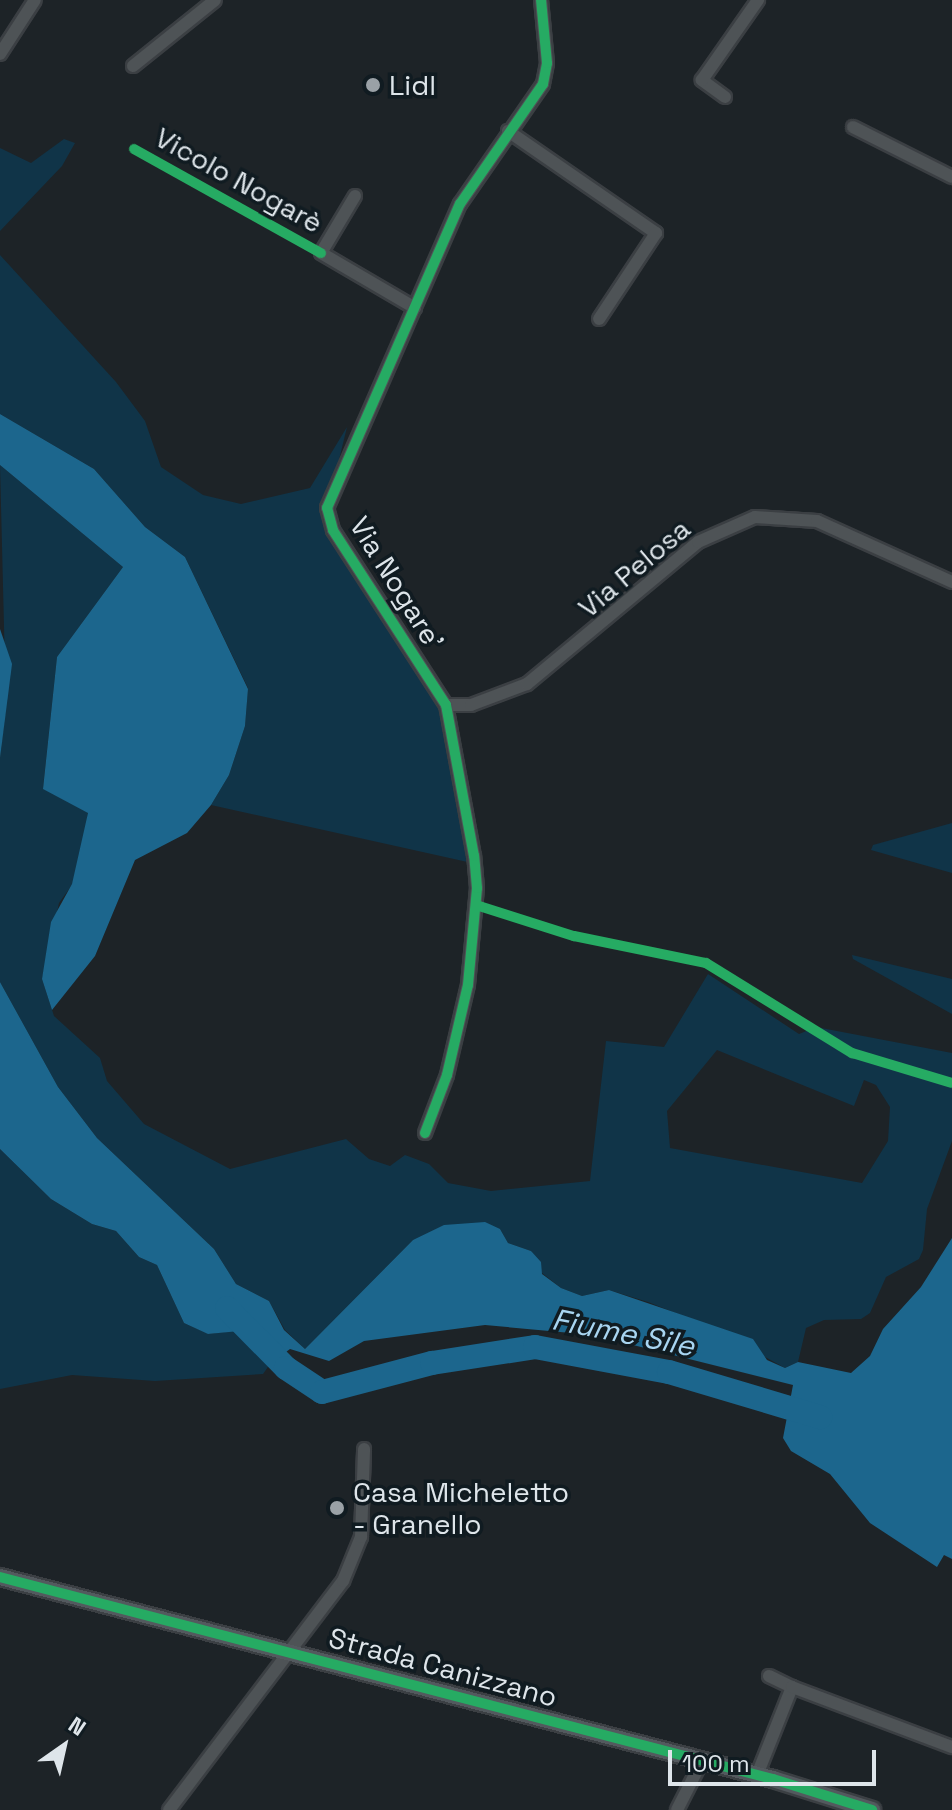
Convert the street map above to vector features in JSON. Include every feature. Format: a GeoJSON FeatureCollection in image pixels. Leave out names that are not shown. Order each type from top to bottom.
{"type":"FeatureCollection","features":[{"type":"Feature","properties":{"kind":"street"},"geometry":{"type":"LineString","coordinates":[[0,54],[35,0]]}},
{"type":"Feature","properties":{"kind":"street"},"geometry":{"type":"LineString","coordinates":[[133,66],[215,0]]}},
{"type":"Feature","properties":{"kind":"street","name":"Via Nogare'"},"geometry":{"type":"LineString","coordinates":[[425,1133],[447,1075],[468,985],[476,896],[446,705],[333,530],[327,508],[460,204],[546,75],[541,0]]}},
{"type":"Feature","properties":{"kind":"street"},"geometry":{"type":"LineString","coordinates":[[725,97],[702,80],[758,0]]}},
{"type":"Feature","properties":{"kind":"street"},"geometry":{"type":"LineString","coordinates":[[853,127],[952,177]]}},
{"type":"Feature","properties":{"kind":"street"},"geometry":{"type":"LineString","coordinates":[[508,131],[656,233],[599,319]]}},
{"type":"Feature","properties":{"kind":"street","name":"Vicolo Nogarè"},"geometry":{"type":"LineString","coordinates":[[355,196],[321,253],[415,308]]}},
{"type":"Feature","properties":{"kind":"street","name":"Via Pelosa"},"geometry":{"type":"LineString","coordinates":[[446,705],[471,705],[527,684],[698,542],[755,517],[817,521],[952,582]]}},
{"type":"Feature","properties":{"kind":"street"},"geometry":{"type":"LineString","coordinates":[[169,1810],[343,1581],[361,1537],[364,1449]]}},
{"type":"Feature","properties":{"kind":"street","name":"Strada Canizzano"},"geometry":{"type":"LineString","coordinates":[[0,1577],[757,1775],[872,1810]]}},
{"type":"Feature","properties":{"kind":"street"},"geometry":{"type":"LineString","coordinates":[[769,1676],[952,1747]]}},
{"type":"Feature","properties":{"kind":"street"},"geometry":{"type":"LineString","coordinates":[[757,1775],[792,1687]]}},
{"type":"Feature","properties":{"kind":"street"},"geometry":{"type":"LineString","coordinates":[[677,1810],[702,1761]]}},
{"type":"Feature","properties":{"kind":"shaded area"},"geometry":{"type":"Polygon","coordinates":[[[64,139],[75,143],[62,166],[0,231],[0,148],[31,163],[64,139]]]}},
{"type":"Feature","properties":{"kind":"shaded area"},"geometry":{"type":"Polygon","coordinates":[[[0,255],[116,382],[145,421],[161,467],[203,495],[241,504],[310,488],[347,427],[328,505],[441,694],[472,863],[211,805],[229,775],[245,726],[248,688],[185,557],[145,527],[94,469],[0,414],[0,255]]]}},
{"type":"Feature","properties":{"kind":"shaded area"},"geometry":{"type":"Polygon","coordinates":[[[0,465],[123,567],[57,657],[43,788],[88,812],[86,839],[72,885],[59,903],[42,979],[54,1016],[100,1058],[107,1081],[144,1124],[230,1169],[346,1139],[369,1159],[390,1166],[405,1155],[429,1164],[448,1183],[491,1191],[590,1181],[606,1041],[664,1047],[708,974],[799,1034],[816,1027],[952,1053],[952,1141],[927,1209],[923,1250],[919,1259],[886,1277],[870,1313],[861,1319],[824,1320],[806,1328],[798,1362],[785,1368],[713,1328],[648,1302],[609,1290],[582,1296],[561,1288],[542,1273],[531,1251],[508,1243],[500,1229],[413,1240],[305,1349],[285,1330],[269,1301],[236,1284],[214,1249],[97,1138],[58,1087],[0,982],[0,758],[6,707],[0,465]],[[717,1050],[667,1111],[670,1148],[862,1183],[888,1141],[890,1107],[876,1085],[864,1080],[854,1106],[717,1050]]]}},
{"type":"Feature","properties":{"kind":"shaded area"},"geometry":{"type":"Polygon","coordinates":[[[952,823],[952,873],[871,850],[873,845],[952,823]]]}},
{"type":"Feature","properties":{"kind":"shaded area"},"geometry":{"type":"Polygon","coordinates":[[[852,955],[952,979],[952,1014],[853,959],[852,955]]]}},
{"type":"Feature","properties":{"kind":"shaded area"},"geometry":{"type":"Polygon","coordinates":[[[0,1149],[51,1199],[92,1224],[116,1231],[139,1257],[157,1265],[184,1323],[209,1334],[250,1329],[257,1353],[270,1364],[263,1374],[155,1381],[72,1375],[0,1389],[0,1149]]]}},
{"type":"Feature","properties":{"kind":"water"},"geometry":{"type":"Polygon","coordinates":[[[0,414],[94,469],[145,527],[185,557],[248,689],[245,726],[229,775],[211,805],[187,833],[135,860],[95,956],[52,1010],[42,979],[51,922],[72,884],[88,813],[43,789],[57,657],[123,567],[0,465],[0,414]]]}},
{"type":"Feature","properties":{"kind":"water"},"geometry":{"type":"Polygon","coordinates":[[[0,629],[12,664],[0,758],[0,629]]]}},
{"type":"Feature","properties":{"kind":"water"},"geometry":{"type":"Polygon","coordinates":[[[0,982],[58,1087],[97,1138],[214,1249],[236,1284],[269,1301],[284,1330],[305,1349],[413,1240],[444,1225],[485,1222],[500,1229],[508,1243],[531,1251],[541,1262],[542,1274],[561,1288],[582,1296],[609,1290],[753,1339],[767,1360],[785,1368],[798,1362],[851,1373],[870,1356],[883,1329],[921,1287],[952,1238],[952,1559],[944,1555],[937,1567],[870,1523],[830,1474],[791,1451],[783,1438],[793,1385],[593,1335],[485,1325],[364,1341],[329,1361],[290,1349],[270,1364],[257,1353],[250,1330],[208,1334],[184,1323],[157,1265],[139,1257],[116,1231],[92,1224],[51,1199],[0,1149],[0,982]]]}},
{"type":"Feature","properties":{"kind":"waterway","name":"Fiume Sile"},"geometry":{"type":"LineString","coordinates":[[227,1308],[286,1368],[322,1392],[432,1363],[535,1347],[669,1372],[820,1417]]}},
{"type":"Feature","properties":{"kind":"cycle path"},"geometry":{"type":"LineString","coordinates":[[425,1133],[447,1075],[468,985],[477,888],[474,856],[446,705],[333,530],[327,508],[460,204],[543,84],[547,63],[541,0]]}},
{"type":"Feature","properties":{"kind":"cycle path"},"geometry":{"type":"LineString","coordinates":[[134,149],[321,253]]}},
{"type":"Feature","properties":{"kind":"cycle path"},"geometry":{"type":"LineString","coordinates":[[476,905],[574,936],[706,963],[852,1053],[952,1083]]}},
{"type":"Feature","properties":{"kind":"cycle path"},"geometry":{"type":"LineString","coordinates":[[0,1577],[773,1779],[872,1810]]}},
{"type":"Feature","properties":{"kind":"place","name":"Lidl"},"geometry":{"type":"Point","coordinates":[373,85]}},
{"type":"Feature","properties":{"kind":"place","name":"Casa Micheletto - Granello"},"geometry":{"type":"Point","coordinates":[337,1508]}}]}
